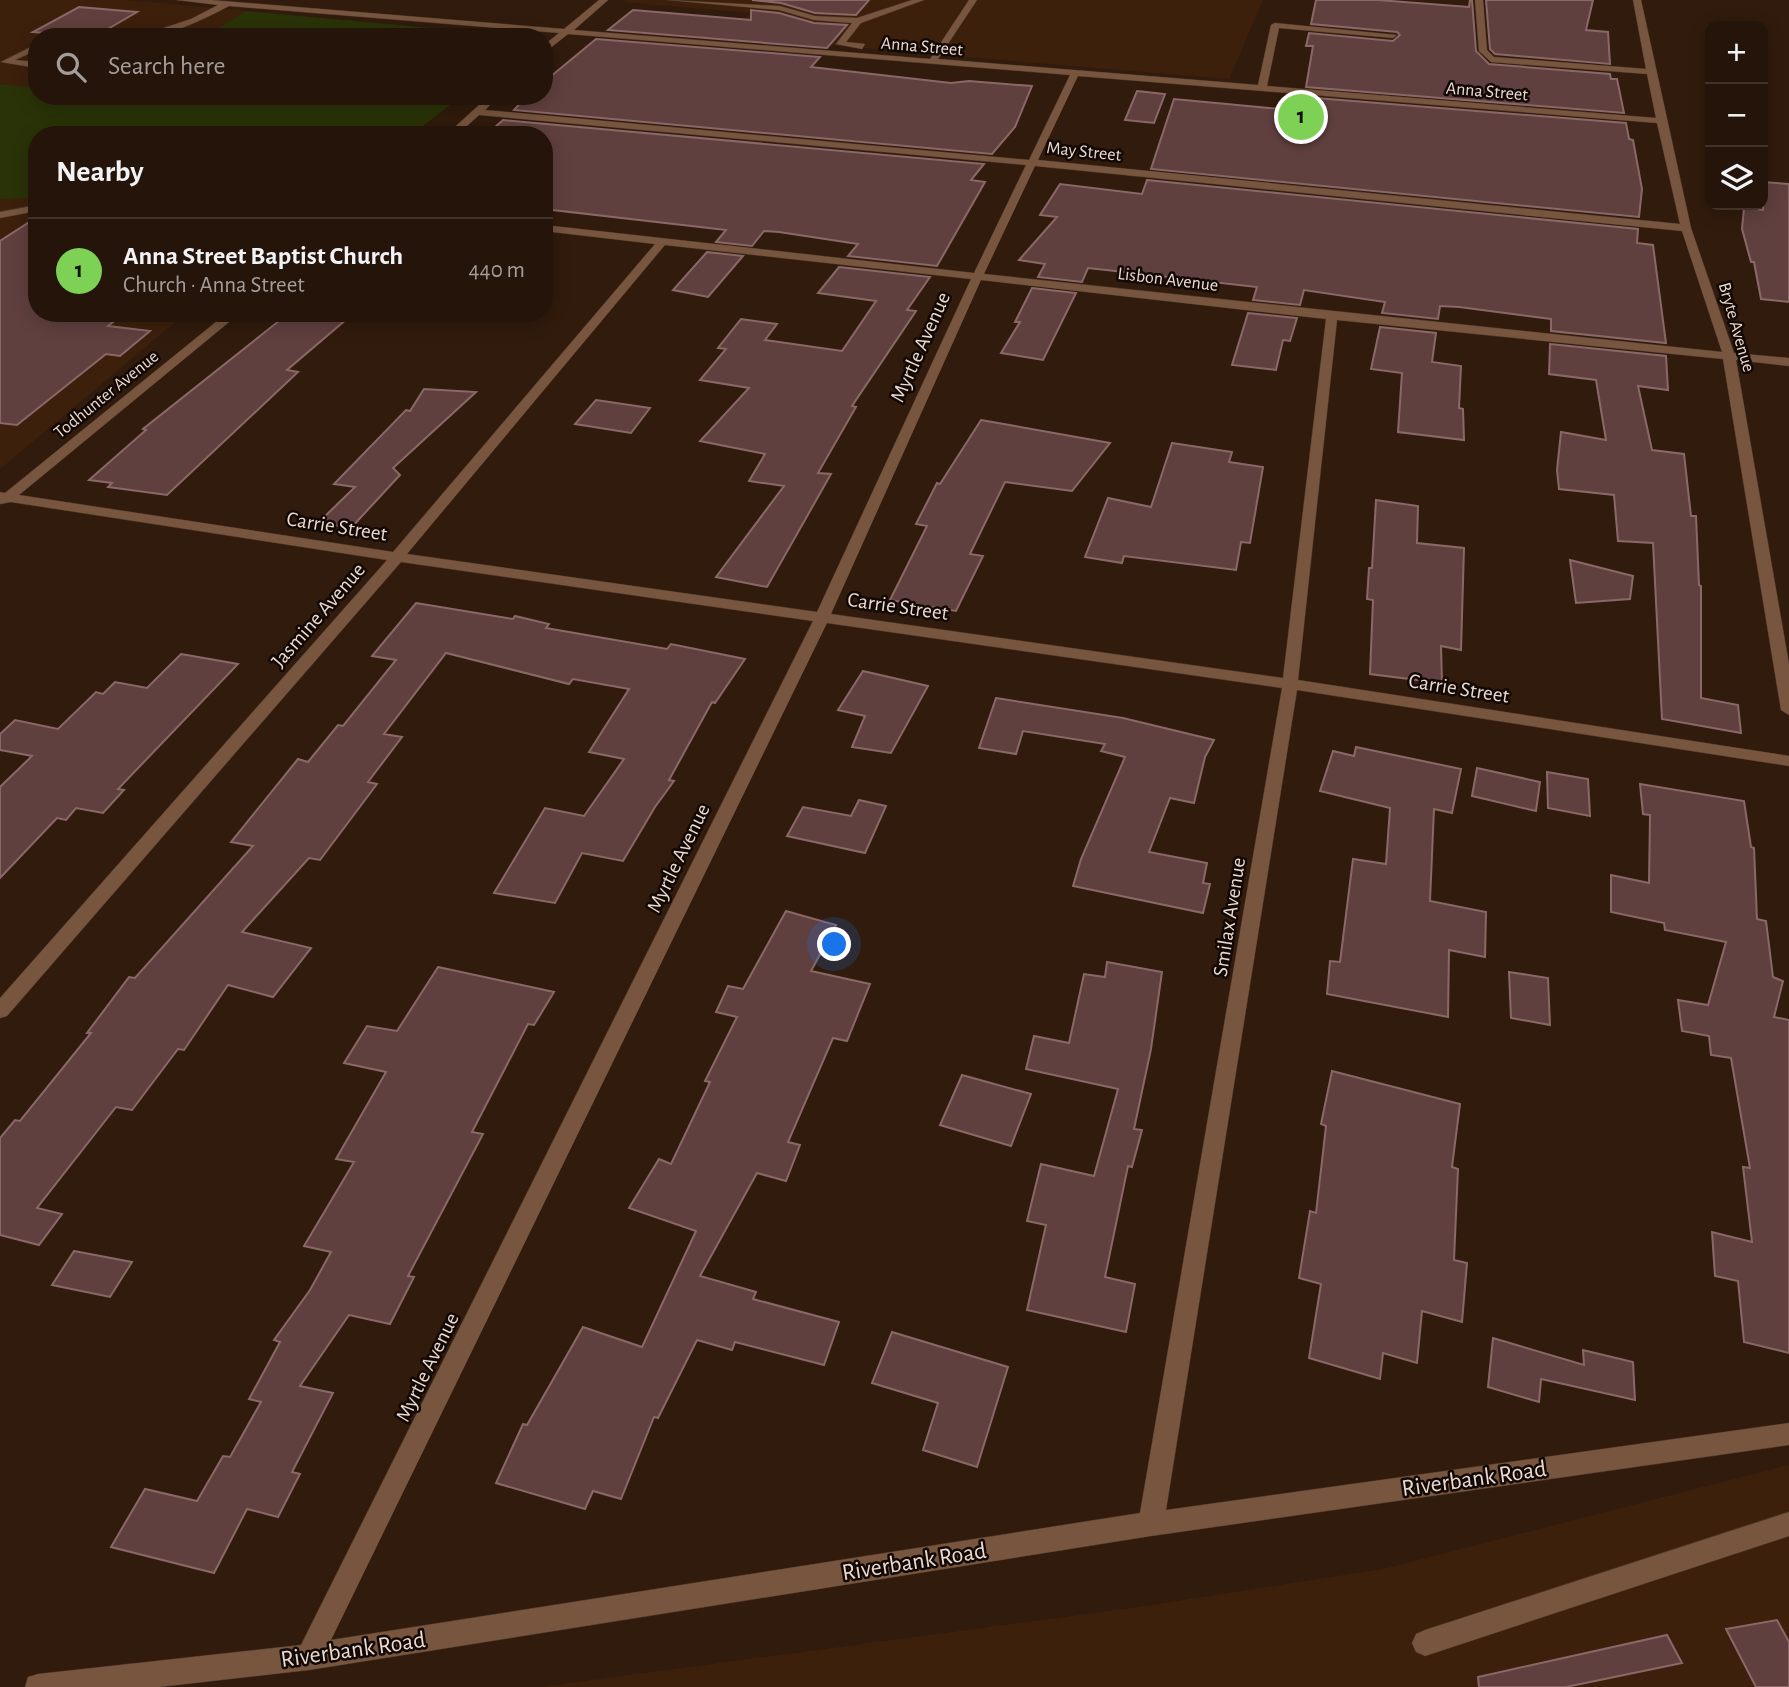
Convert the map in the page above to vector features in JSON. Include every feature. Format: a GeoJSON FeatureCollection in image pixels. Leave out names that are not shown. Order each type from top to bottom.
{"type":"FeatureCollection","features":[{"type":"Feature","properties":{"kind":"street","name":"Anna Street"},"geometry":{"type":"LineString","coordinates":[[181,0],[506,28]]}},
{"type":"Feature","properties":{"kind":"street"},"geometry":{"type":"LineString","coordinates":[[553,42],[604,0]]}},
{"type":"Feature","properties":{"kind":"street"},"geometry":{"type":"LineString","coordinates":[[672,0],[783,4],[814,18],[858,21],[920,0]]}},
{"type":"Feature","properties":{"kind":"street"},"geometry":{"type":"LineString","coordinates":[[932,62],[973,0]]}},
{"type":"Feature","properties":{"kind":"street"},"geometry":{"type":"LineString","coordinates":[[1479,0],[1483,51],[1491,58],[1651,72]]}},
{"type":"Feature","properties":{"kind":"street","name":"Bryte Avenue"},"geometry":{"type":"LineString","coordinates":[[1637,0],[1686,228],[1729,356],[1789,710]]}},
{"type":"Feature","properties":{"kind":"street"},"geometry":{"type":"LineString","coordinates":[[170,28],[194,21],[227,4]]}},
{"type":"Feature","properties":{"kind":"street"},"geometry":{"type":"LineString","coordinates":[[858,21],[840,44],[939,53]]}},
{"type":"Feature","properties":{"kind":"street"},"geometry":{"type":"LineString","coordinates":[[1262,89],[1275,25],[1393,35]]}},
{"type":"Feature","properties":{"kind":"street","name":"Anna Street"},"geometry":{"type":"LineString","coordinates":[[553,32],[1661,121]]}},
{"type":"Feature","properties":{"kind":"street"},"geometry":{"type":"LineString","coordinates":[[882,58],[888,49]]}},
{"type":"Feature","properties":{"kind":"street"},"geometry":{"type":"LineString","coordinates":[[28,51],[5,62],[28,64]]}},
{"type":"Feature","properties":{"kind":"street","name":"Myrtle Avenue"},"geometry":{"type":"LineString","coordinates":[[309,1657],[823,616],[978,275],[1075,74]]}},
{"type":"Feature","properties":{"kind":"street"},"geometry":{"type":"LineString","coordinates":[[462,126],[486,105]]}},
{"type":"Feature","properties":{"kind":"street","name":"May Street"},"geometry":{"type":"LineString","coordinates":[[478,113],[1034,163],[1686,228]]}},
{"type":"Feature","properties":{"kind":"street"},"geometry":{"type":"LineString","coordinates":[[0,215],[28,210]]}},
{"type":"Feature","properties":{"kind":"street","name":"Lisbon Avenue"},"geometry":{"type":"LineString","coordinates":[[553,229],[1332,316],[1789,362]]}},
{"type":"Feature","properties":{"kind":"street","name":"Jasmine Avenue"},"geometry":{"type":"LineString","coordinates":[[0,1011],[397,557],[662,242]]}},
{"type":"Feature","properties":{"kind":"street","name":"Smilax Avenue"},"geometry":{"type":"LineString","coordinates":[[1152,1524],[1290,684],[1332,316]]}},
{"type":"Feature","properties":{"kind":"street","name":"Todhunter Avenue"},"geometry":{"type":"LineString","coordinates":[[2,498],[223,322]]}},
{"type":"Feature","properties":{"kind":"street","name":"Carrie Street"},"geometry":{"type":"LineString","coordinates":[[2,498],[1290,684],[1789,761]]}},
{"type":"Feature","properties":{"kind":"street","name":"Riverbank Road"},"geometry":{"type":"LineString","coordinates":[[38,1687],[309,1657],[1152,1524],[1789,1434]]}},
{"type":"Feature","properties":{"kind":"street"},"geometry":{"type":"LineString","coordinates":[[1425,1643],[1789,1524]]}},
{"type":"Feature","properties":{"kind":"shaded area"},"geometry":{"type":"Polygon","coordinates":[[[0,0],[125,0],[246,11],[219,28],[28,28],[28,87],[0,84],[0,0]]]}},
{"type":"Feature","properties":{"kind":"shaded area"},"geometry":{"type":"Polygon","coordinates":[[[1263,0],[1229,79],[728,37],[750,13],[623,2],[1263,0]]]}},
{"type":"Feature","properties":{"kind":"shaded area"},"geometry":{"type":"Polygon","coordinates":[[[28,197],[28,322],[175,322],[0,469],[0,199],[28,197]]]}},
{"type":"Feature","properties":{"kind":"shaded area"},"geometry":{"type":"Polygon","coordinates":[[[1789,1465],[1789,1687],[540,1687],[1132,1608],[1383,1569],[1789,1465]]]}},
{"type":"Feature","properties":{"kind":"green space"},"geometry":{"type":"Polygon","coordinates":[[[246,11],[430,28],[219,28],[246,11]]]}},
{"type":"Feature","properties":{"kind":"green space"},"geometry":{"type":"Polygon","coordinates":[[[0,84],[28,87],[28,105],[450,105],[423,126],[28,126],[28,198],[0,199],[0,84]]]}},
{"type":"Feature","properties":{"kind":"building"},"geometry":{"type":"Polygon","coordinates":[[[752,0],[869,0],[856,15],[815,13],[781,3],[752,0]]]}},
{"type":"Feature","properties":{"kind":"building"},"geometry":{"type":"Polygon","coordinates":[[[1316,0],[1378,0],[1469,7],[1472,0],[1476,51],[1489,64],[1610,74],[1611,79],[1617,79],[1624,113],[1306,87],[1313,46],[1306,46],[1309,33],[1393,41],[1400,35],[1397,32],[1311,24],[1316,0]]]}},
{"type":"Feature","properties":{"kind":"building"},"geometry":{"type":"Polygon","coordinates":[[[1486,0],[1593,0],[1586,30],[1608,32],[1610,64],[1495,54],[1490,49],[1486,0]]]}},
{"type":"Feature","properties":{"kind":"building"},"geometry":{"type":"Polygon","coordinates":[[[79,7],[137,12],[109,28],[40,28],[79,7]]]}},
{"type":"Feature","properties":{"kind":"building"},"geometry":{"type":"Polygon","coordinates":[[[633,10],[751,20],[751,10],[779,13],[814,23],[847,25],[827,48],[608,30],[633,10]]]}},
{"type":"Feature","properties":{"kind":"building"},"geometry":{"type":"Polygon","coordinates":[[[596,39],[820,57],[811,67],[951,83],[969,81],[1032,86],[1015,127],[992,154],[514,110],[519,105],[553,105],[553,75],[596,39]]]}},
{"type":"Feature","properties":{"kind":"building"},"geometry":{"type":"Polygon","coordinates":[[[1137,91],[1165,94],[1154,123],[1125,120],[1137,91]]]}},
{"type":"Feature","properties":{"kind":"building"},"geometry":{"type":"Polygon","coordinates":[[[1304,97],[1626,123],[1629,139],[1633,140],[1642,189],[1639,217],[1151,169],[1174,99],[1301,111],[1304,97]]]}},
{"type":"Feature","properties":{"kind":"building"},"geometry":{"type":"Polygon","coordinates":[[[503,120],[984,164],[971,180],[985,182],[937,266],[848,256],[858,244],[779,232],[764,231],[752,246],[716,242],[726,230],[553,210],[553,126],[496,126],[503,120]]]}},
{"type":"Feature","properties":{"kind":"building"},"geometry":{"type":"Polygon","coordinates":[[[1147,180],[1638,229],[1637,243],[1653,245],[1666,343],[1551,331],[1551,319],[1459,307],[1440,306],[1438,319],[1382,313],[1385,302],[1304,290],[1300,305],[1253,300],[1257,287],[1088,268],[1082,282],[1038,277],[1045,264],[1019,260],[1057,217],[1040,215],[1060,184],[1142,194],[1147,180]]]}},
{"type":"Feature","properties":{"kind":"building"},"geometry":{"type":"Polygon","coordinates":[[[1768,182],[1789,184],[1789,302],[1761,299],[1754,262],[1751,262],[1742,229],[1744,210],[1768,210],[1768,182]]]}},
{"type":"Feature","properties":{"kind":"building"},"geometry":{"type":"Polygon","coordinates":[[[28,223],[28,322],[113,322],[108,326],[150,331],[120,356],[106,354],[17,425],[0,423],[0,241],[28,223]]]}},
{"type":"Feature","properties":{"kind":"building"},"geometry":{"type":"Polygon","coordinates":[[[707,252],[743,256],[708,297],[673,290],[707,252]]]}},
{"type":"Feature","properties":{"kind":"building"},"geometry":{"type":"Polygon","coordinates":[[[839,267],[930,277],[907,310],[916,311],[852,406],[856,407],[818,473],[831,474],[767,587],[716,577],[784,486],[749,481],[765,454],[700,441],[749,388],[700,380],[726,349],[718,348],[741,319],[777,324],[765,340],[842,351],[876,301],[818,293],[839,267]]]}},
{"type":"Feature","properties":{"kind":"building"},"geometry":{"type":"Polygon","coordinates":[[[1032,288],[1076,293],[1043,360],[1001,353],[1020,322],[1015,322],[1032,288]]]}},
{"type":"Feature","properties":{"kind":"building"},"geometry":{"type":"Polygon","coordinates":[[[1248,313],[1297,318],[1290,341],[1283,340],[1276,370],[1232,365],[1248,313]]]}},
{"type":"Feature","properties":{"kind":"building"},"geometry":{"type":"Polygon","coordinates":[[[278,322],[343,322],[287,370],[298,372],[167,495],[108,487],[112,483],[89,480],[146,430],[143,429],[278,322]]]}},
{"type":"Feature","properties":{"kind":"building"},"geometry":{"type":"Polygon","coordinates":[[[1380,327],[1436,333],[1432,362],[1461,366],[1459,408],[1463,409],[1464,440],[1398,432],[1402,373],[1371,369],[1380,327]]]}},
{"type":"Feature","properties":{"kind":"building"},"geometry":{"type":"Polygon","coordinates":[[[1550,344],[1666,356],[1668,390],[1638,386],[1652,450],[1684,454],[1691,516],[1696,516],[1701,586],[1701,698],[1738,705],[1741,733],[1662,719],[1653,543],[1618,541],[1614,495],[1559,489],[1557,470],[1561,432],[1606,440],[1596,380],[1549,374],[1550,344]]]}},
{"type":"Feature","properties":{"kind":"building"},"geometry":{"type":"Polygon","coordinates":[[[424,389],[476,392],[393,468],[400,475],[351,528],[319,522],[355,487],[334,484],[406,410],[410,411],[424,389]]]}},
{"type":"Feature","properties":{"kind":"building"},"geometry":{"type":"Polygon","coordinates":[[[596,400],[650,408],[631,433],[575,424],[596,400]]]}},
{"type":"Feature","properties":{"kind":"building"},"geometry":{"type":"Polygon","coordinates":[[[981,420],[1110,443],[1072,491],[1005,482],[970,554],[983,556],[956,611],[890,600],[927,526],[916,524],[937,483],[940,484],[981,420]]]}},
{"type":"Feature","properties":{"kind":"building"},"geometry":{"type":"Polygon","coordinates":[[[1172,443],[1232,452],[1229,462],[1263,467],[1250,543],[1241,542],[1236,570],[1124,556],[1122,563],[1085,557],[1108,498],[1151,507],[1172,443]]]}},
{"type":"Feature","properties":{"kind":"building"},"geometry":{"type":"Polygon","coordinates":[[[1376,500],[1418,506],[1417,543],[1464,548],[1461,650],[1441,646],[1442,683],[1370,674],[1373,600],[1367,599],[1369,568],[1372,568],[1376,500]]]}},
{"type":"Feature","properties":{"kind":"building"},"geometry":{"type":"Polygon","coordinates":[[[1570,560],[1633,576],[1630,599],[1576,603],[1570,560]]]}},
{"type":"Feature","properties":{"kind":"building"},"geometry":{"type":"Polygon","coordinates":[[[416,603],[513,619],[515,616],[549,624],[546,628],[667,649],[671,644],[745,659],[715,703],[712,702],[669,780],[674,781],[623,861],[582,853],[555,903],[494,893],[545,808],[584,816],[624,759],[589,752],[629,689],[573,679],[569,684],[446,653],[384,734],[402,737],[368,782],[377,784],[320,860],[309,858],[242,932],[311,948],[273,997],[228,985],[184,1050],[178,1049],[132,1110],[116,1107],[37,1208],[62,1214],[39,1245],[0,1235],[0,1138],[15,1120],[20,1121],[91,1033],[87,1033],[129,977],[135,978],[253,846],[231,842],[298,759],[308,762],[338,725],[343,726],[396,660],[372,656],[416,603]]]}},
{"type":"Feature","properties":{"kind":"building"},"geometry":{"type":"Polygon","coordinates":[[[181,654],[238,664],[118,789],[124,790],[103,813],[76,808],[66,820],[57,818],[0,878],[0,787],[32,756],[0,750],[0,734],[15,720],[58,729],[96,692],[103,694],[115,682],[147,688],[181,654]]]}},
{"type":"Feature","properties":{"kind":"building"},"geometry":{"type":"Polygon","coordinates":[[[863,671],[928,686],[891,753],[852,747],[865,716],[838,710],[863,671]]]}},
{"type":"Feature","properties":{"kind":"building"},"geometry":{"type":"Polygon","coordinates":[[[996,698],[1123,718],[1214,740],[1205,757],[1194,803],[1170,798],[1149,852],[1207,863],[1203,883],[1210,884],[1203,913],[1073,886],[1081,859],[1125,757],[1101,751],[1105,744],[1023,731],[1016,754],[979,748],[996,698]]]}},
{"type":"Feature","properties":{"kind":"building"},"geometry":{"type":"Polygon","coordinates":[[[1356,747],[1461,769],[1452,813],[1434,809],[1430,901],[1486,912],[1485,957],[1449,950],[1448,1017],[1327,994],[1330,961],[1340,962],[1353,859],[1386,864],[1390,808],[1320,791],[1333,751],[1354,756],[1356,747]]]}},
{"type":"Feature","properties":{"kind":"building"},"geometry":{"type":"Polygon","coordinates":[[[1477,768],[1540,782],[1536,811],[1472,796],[1477,768]]]}},
{"type":"Feature","properties":{"kind":"building"},"geometry":{"type":"Polygon","coordinates":[[[1547,772],[1588,779],[1590,816],[1548,808],[1547,772]]]}},
{"type":"Feature","properties":{"kind":"building"},"geometry":{"type":"Polygon","coordinates":[[[1640,784],[1744,801],[1751,847],[1754,848],[1757,919],[1766,921],[1773,977],[1783,981],[1774,1017],[1789,1020],[1789,1353],[1744,1342],[1738,1281],[1715,1276],[1712,1232],[1752,1242],[1743,1167],[1750,1168],[1731,1058],[1711,1055],[1709,1036],[1682,1031],[1678,1000],[1708,1005],[1726,942],[1665,930],[1664,923],[1611,912],[1611,875],[1649,883],[1650,815],[1643,814],[1640,784]]]}},
{"type":"Feature","properties":{"kind":"building"},"geometry":{"type":"Polygon","coordinates":[[[859,800],[886,806],[865,853],[787,836],[803,807],[851,816],[859,800]]]}},
{"type":"Feature","properties":{"kind":"building"},"geometry":{"type":"Polygon","coordinates":[[[786,911],[836,925],[811,971],[870,984],[847,1041],[833,1038],[788,1142],[800,1145],[786,1181],[757,1173],[700,1276],[756,1292],[753,1299],[839,1322],[824,1365],[735,1342],[732,1350],[697,1340],[658,1418],[654,1417],[621,1499],[593,1491],[585,1509],[496,1483],[523,1424],[527,1425],[583,1327],[642,1347],[696,1231],[629,1208],[659,1159],[671,1164],[710,1082],[705,1081],[737,1017],[716,1012],[728,986],[743,989],[786,911]]]}},
{"type":"Feature","properties":{"kind":"building"},"geometry":{"type":"Polygon","coordinates":[[[1107,962],[1162,972],[1151,1049],[1134,1129],[1142,1130],[1132,1167],[1128,1166],[1105,1277],[1135,1284],[1126,1332],[1027,1310],[1046,1225],[1027,1221],[1041,1164],[1094,1176],[1118,1089],[1026,1069],[1034,1036],[1069,1043],[1084,974],[1105,977],[1107,962]]]}},
{"type":"Feature","properties":{"kind":"building"},"geometry":{"type":"Polygon","coordinates":[[[438,967],[554,992],[534,1025],[528,1024],[472,1132],[483,1134],[408,1276],[414,1277],[390,1324],[349,1315],[300,1386],[333,1393],[292,1472],[300,1474],[278,1517],[247,1509],[214,1573],[111,1547],[145,1489],[197,1501],[223,1456],[230,1457],[261,1402],[249,1399],[280,1342],[274,1340],[310,1290],[331,1252],[304,1246],[354,1162],[336,1159],[386,1072],[344,1063],[367,1026],[397,1031],[438,967]]]}},
{"type":"Feature","properties":{"kind":"building"},"geometry":{"type":"Polygon","coordinates":[[[1509,972],[1548,978],[1550,1025],[1511,1018],[1509,972]]]}},
{"type":"Feature","properties":{"kind":"building"},"geometry":{"type":"Polygon","coordinates":[[[1332,1071],[1460,1104],[1452,1167],[1458,1169],[1454,1260],[1467,1263],[1462,1322],[1422,1311],[1417,1363],[1383,1353],[1380,1379],[1309,1358],[1321,1284],[1299,1278],[1310,1211],[1316,1213],[1326,1126],[1321,1124],[1332,1071]]]}},
{"type":"Feature","properties":{"kind":"building"},"geometry":{"type":"Polygon","coordinates":[[[962,1075],[1031,1094],[1011,1146],[940,1125],[962,1075]]]}},
{"type":"Feature","properties":{"kind":"building"},"geometry":{"type":"Polygon","coordinates":[[[74,1251],[132,1262],[110,1297],[52,1285],[74,1251]]]}},
{"type":"Feature","properties":{"kind":"building"},"geometry":{"type":"Polygon","coordinates":[[[892,1332],[1008,1367],[977,1467],[923,1450],[938,1403],[872,1383],[892,1332]]]}},
{"type":"Feature","properties":{"kind":"building"},"geometry":{"type":"Polygon","coordinates":[[[1493,1338],[1584,1365],[1583,1350],[1633,1362],[1635,1400],[1541,1379],[1539,1402],[1488,1387],[1493,1338]]]}},
{"type":"Feature","properties":{"kind":"building"},"geometry":{"type":"Polygon","coordinates":[[[1777,1620],[1789,1642],[1789,1687],[1756,1687],[1726,1629],[1777,1620]]]}},
{"type":"Feature","properties":{"kind":"building"},"geometry":{"type":"Polygon","coordinates":[[[1667,1635],[1682,1663],[1566,1687],[1479,1687],[1478,1677],[1667,1635]]]}},
{"type":"Feature","properties":{"kind":"place","name":"Anna Street Baptist Church"},"geometry":{"type":"Point","coordinates":[1301,117]}}]}
